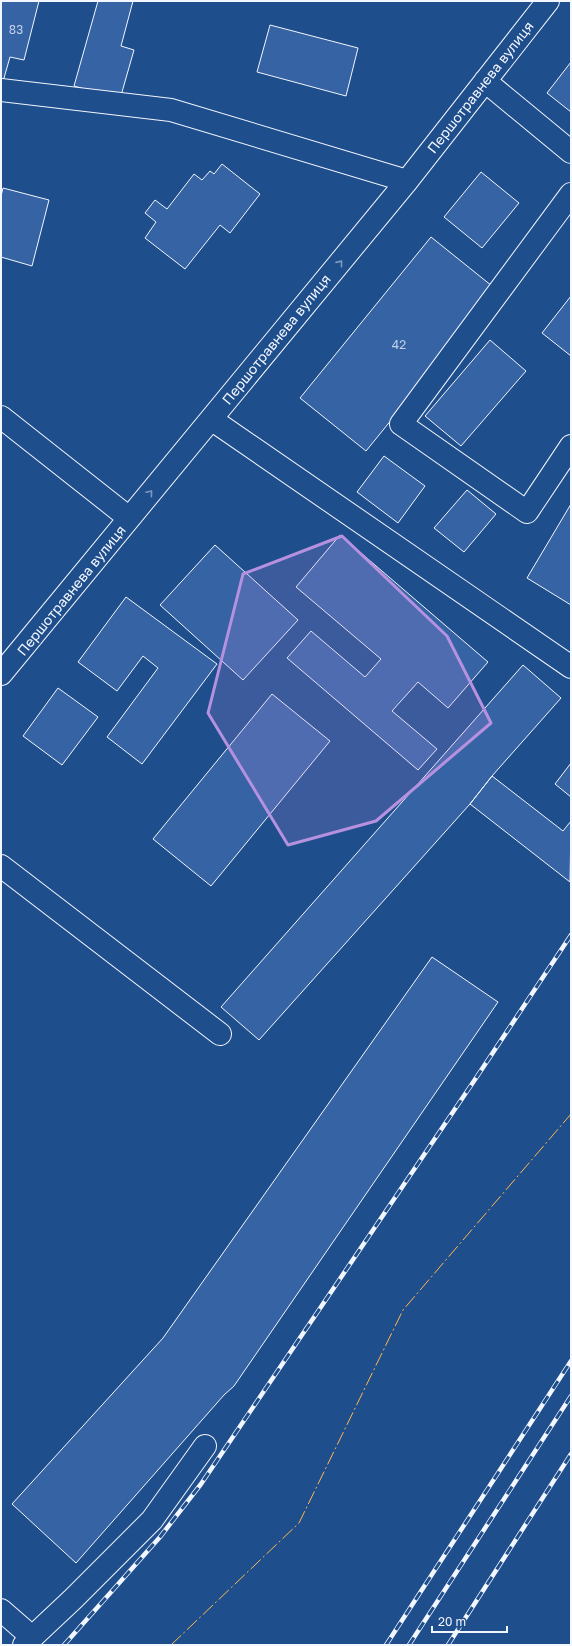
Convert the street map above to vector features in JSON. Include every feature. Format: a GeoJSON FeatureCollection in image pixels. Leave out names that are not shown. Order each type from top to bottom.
{"type":"FeatureCollection","features":[{"type":"Feature","properties":{"kind":"street","name":"Першотравнева вулиця"},"geometry":{"type":"LineString","coordinates":[[1,674],[407,181],[548,1]]}},
{"type":"Feature","properties":{"kind":"street"},"geometry":{"type":"LineString","coordinates":[[485,81],[571,152]]}},
{"type":"Feature","properties":{"kind":"street"},"geometry":{"type":"LineString","coordinates":[[1,90],[171,110],[407,181]]}},
{"type":"Feature","properties":{"kind":"street"},"geometry":{"type":"LineString","coordinates":[[571,194],[401,424],[528,512],[571,446]]}},
{"type":"Feature","properties":{"kind":"street"},"geometry":{"type":"LineString","coordinates":[[1,417],[129,518]]}},
{"type":"Feature","properties":{"kind":"street"},"geometry":{"type":"LineString","coordinates":[[211,419],[571,667]]}},
{"type":"Feature","properties":{"kind":"street"},"geometry":{"type":"LineString","coordinates":[[1,866],[220,1034]]}},
{"type":"Feature","properties":{"kind":"street"},"geometry":{"type":"LineString","coordinates":[[1,1610],[28,1641],[73,1599],[156,1528],[205,1446]]}},
{"type":"Feature","properties":{"kind":"highlighted area"},"geometry":{"type":"Polygon","coordinates":[[[342,536],[447,636],[491,723],[376,821],[288,845],[208,713],[243,574],[342,536]]]}},
{"type":"Feature","properties":{"kind":"building"},"geometry":{"type":"Polygon","coordinates":[[[1,1],[39,1],[24,60],[10,57],[2,85],[1,84],[1,1]]]}},
{"type":"Feature","properties":{"kind":"building"},"geometry":{"type":"Polygon","coordinates":[[[98,1],[133,1],[121,46],[134,50],[120,99],[74,86],[98,1]]]}},
{"type":"Feature","properties":{"kind":"building"},"geometry":{"type":"Polygon","coordinates":[[[270,25],[358,48],[346,96],[257,72],[270,25]]]}},
{"type":"Feature","properties":{"kind":"building"},"geometry":{"type":"Polygon","coordinates":[[[571,62],[571,112],[547,93],[571,62]]]}},
{"type":"Feature","properties":{"kind":"building"},"geometry":{"type":"Polygon","coordinates":[[[222,164],[260,194],[230,233],[220,225],[185,269],[145,238],[156,222],[145,213],[155,200],[167,209],[194,174],[202,180],[210,171],[214,174],[222,164]]]}},
{"type":"Feature","properties":{"kind":"building"},"geometry":{"type":"Polygon","coordinates":[[[481,172],[519,203],[482,248],[444,217],[481,172]]]}},
{"type":"Feature","properties":{"kind":"building"},"geometry":{"type":"Polygon","coordinates":[[[3,188],[49,200],[32,266],[1,257],[1,196],[3,188]]]}},
{"type":"Feature","properties":{"kind":"building"},"geometry":{"type":"Polygon","coordinates":[[[431,237],[497,290],[366,451],[300,398],[431,237]]]}},
{"type":"Feature","properties":{"kind":"building"},"geometry":{"type":"Polygon","coordinates":[[[571,296],[571,356],[542,333],[571,296]]]}},
{"type":"Feature","properties":{"kind":"building"},"geometry":{"type":"Polygon","coordinates":[[[490,340],[526,371],[461,446],[425,416],[490,340]]]}},
{"type":"Feature","properties":{"kind":"building"},"geometry":{"type":"Polygon","coordinates":[[[384,456],[425,486],[398,523],[357,492],[384,456]]]}},
{"type":"Feature","properties":{"kind":"building"},"geometry":{"type":"Polygon","coordinates":[[[467,490],[496,514],[464,552],[434,528],[467,490]]]}},
{"type":"Feature","properties":{"kind":"building"},"geometry":{"type":"Polygon","coordinates":[[[571,504],[571,605],[527,578],[571,504]]]}},
{"type":"Feature","properties":{"kind":"building"},"geometry":{"type":"Polygon","coordinates":[[[340,535],[488,662],[448,708],[418,682],[392,711],[437,749],[418,770],[287,658],[311,631],[365,677],[381,659],[296,587],[340,535]]]}},
{"type":"Feature","properties":{"kind":"building"},"geometry":{"type":"Polygon","coordinates":[[[215,545],[298,620],[243,680],[160,605],[215,545]]]}},
{"type":"Feature","properties":{"kind":"building"},"geometry":{"type":"Polygon","coordinates":[[[126,597],[217,664],[142,764],[107,737],[158,668],[143,656],[117,691],[78,662],[126,597]]]}},
{"type":"Feature","properties":{"kind":"building"},"geometry":{"type":"Polygon","coordinates":[[[523,665],[561,698],[492,776],[470,804],[259,1040],[221,1007],[523,665]]]}},
{"type":"Feature","properties":{"kind":"building"},"geometry":{"type":"Polygon","coordinates":[[[58,688],[98,717],[62,765],[23,736],[58,688]]]}},
{"type":"Feature","properties":{"kind":"building"},"geometry":{"type":"Polygon","coordinates":[[[272,694],[330,741],[211,886],[153,839],[272,694]]]}},
{"type":"Feature","properties":{"kind":"building"},"geometry":{"type":"Polygon","coordinates":[[[571,763],[571,797],[555,784],[571,763]]]}},
{"type":"Feature","properties":{"kind":"building"},"geometry":{"type":"Polygon","coordinates":[[[492,776],[563,831],[571,821],[570,882],[470,804],[492,776]]]}},
{"type":"Feature","properties":{"kind":"building"},"geometry":{"type":"Polygon","coordinates":[[[432,957],[498,1002],[234,1386],[224,1395],[76,1563],[12,1504],[163,1338],[432,957]]]}},
{"type":"Feature","properties":{"kind":"railway"},"geometry":{"type":"LineString","coordinates":[[64,1645],[160,1537],[201,1484],[571,935]]}},
{"type":"Feature","properties":{"kind":"railway"},"geometry":{"type":"LineString","coordinates":[[386,1645],[571,1361]]}},
{"type":"Feature","properties":{"kind":"railway"},"geometry":{"type":"LineString","coordinates":[[409,1645],[571,1396]]}},
{"type":"Feature","properties":{"kind":"railway"},"geometry":{"type":"LineString","coordinates":[[448,1645],[571,1454]]}},
{"type":"Feature","properties":{"kind":"power"},"geometry":{"type":"LineString","coordinates":[[171,1645],[299,1523],[403,1310],[571,1114]]}}]}
